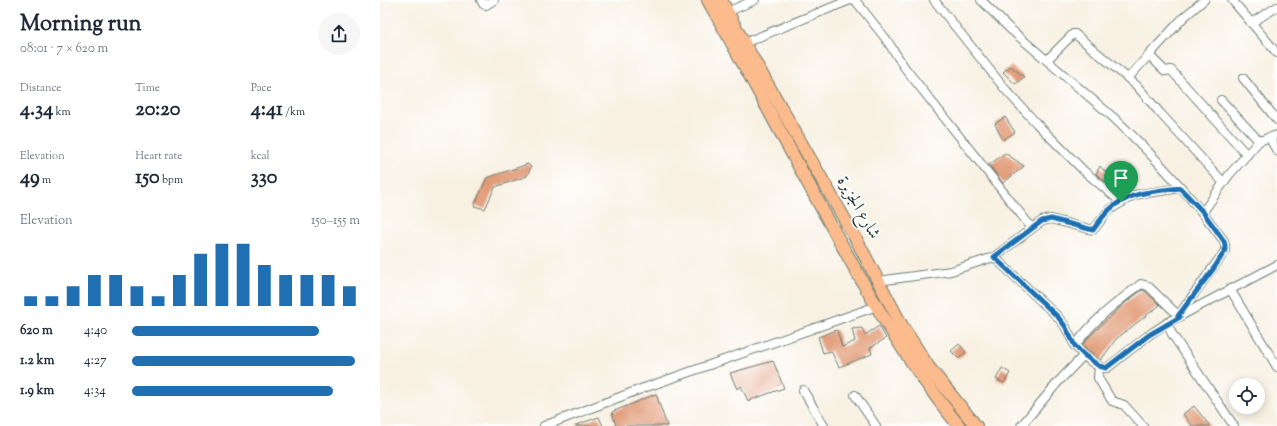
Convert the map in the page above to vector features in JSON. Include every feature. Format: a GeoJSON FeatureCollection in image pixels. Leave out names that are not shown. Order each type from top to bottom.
{"type":"FeatureCollection","features":[{"type":"Feature","properties":{"kind":"main road","name":"شارع الجزيرة"},"geometry":{"type":"LineString","coordinates":[[708,0],[740,45],[856,239],[915,348],[945,389],[976,426]]}},
{"type":"Feature","properties":{"kind":"main road","name":"شارع الجزيرة"},"geometry":{"type":"LineString","coordinates":[[721,0],[728,12],[740,45],[843,247],[908,359],[959,426]]}},
{"type":"Feature","properties":{"kind":"main road"},"geometry":{"type":"LineString","coordinates":[[843,247],[856,239]]}},
{"type":"Feature","properties":{"kind":"street"},"geometry":{"type":"LineString","coordinates":[[481,0],[483,4],[486,5],[494,0]]}},
{"type":"Feature","properties":{"kind":"street"},"geometry":{"type":"LineString","coordinates":[[728,12],[755,0]]}},
{"type":"Feature","properties":{"kind":"street"},"geometry":{"type":"LineString","coordinates":[[740,45],[850,0]]}},
{"type":"Feature","properties":{"kind":"street"},"geometry":{"type":"LineString","coordinates":[[855,0],[886,39],[905,68],[1031,227]]}},
{"type":"Feature","properties":{"kind":"street"},"geometry":{"type":"LineString","coordinates":[[934,0],[1005,89],[1036,123],[1084,170],[1121,202]]}},
{"type":"Feature","properties":{"kind":"street"},"geometry":{"type":"LineString","coordinates":[[981,0],[1008,28],[1129,132],[1203,212],[1224,241],[1225,251],[1179,317]]}},
{"type":"Feature","properties":{"kind":"street"},"geometry":{"type":"LineString","coordinates":[[1128,78],[1184,17],[1204,0]]}},
{"type":"Feature","properties":{"kind":"street"},"geometry":{"type":"LineString","coordinates":[[1232,0],[1277,53]]}},
{"type":"Feature","properties":{"kind":"street"},"geometry":{"type":"LineString","coordinates":[[1251,23],[1277,6]]}},
{"type":"Feature","properties":{"kind":"street"},"geometry":{"type":"LineString","coordinates":[[1047,60],[1074,33],[1138,86],[1160,113],[1223,182]]}},
{"type":"Feature","properties":{"kind":"street"},"geometry":{"type":"LineString","coordinates":[[1149,55],[1165,71],[1170,70],[1247,155]]}},
{"type":"Feature","properties":{"kind":"street"},"geometry":{"type":"LineString","coordinates":[[1243,78],[1277,120]]}},
{"type":"Feature","properties":{"kind":"street"},"geometry":{"type":"LineString","coordinates":[[1221,100],[1260,142]]}},
{"type":"Feature","properties":{"kind":"street"},"geometry":{"type":"LineString","coordinates":[[1203,212],[1223,182],[1260,142],[1273,136],[1277,151]]}},
{"type":"Feature","properties":{"kind":"street"},"geometry":{"type":"LineString","coordinates":[[878,281],[951,271],[994,257],[1031,227],[1042,221],[1051,219],[1093,230],[1109,210],[1134,195],[1180,188]]}},
{"type":"Feature","properties":{"kind":"street"},"geometry":{"type":"LineString","coordinates":[[994,257],[1058,317],[1065,326],[1075,346],[1084,355],[1099,366],[1106,368],[1167,323],[1277,265]]}},
{"type":"Feature","properties":{"kind":"street"},"geometry":{"type":"LineString","coordinates":[[1075,346],[1098,317],[1141,284],[1148,286],[1179,317]]}},
{"type":"Feature","properties":{"kind":"street"},"geometry":{"type":"LineString","coordinates":[[1230,289],[1276,363]]}},
{"type":"Feature","properties":{"kind":"street"},"geometry":{"type":"LineString","coordinates":[[544,426],[641,389],[877,306]]}},
{"type":"Feature","properties":{"kind":"street"},"geometry":{"type":"LineString","coordinates":[[1167,323],[1172,334],[1230,424]]}},
{"type":"Feature","properties":{"kind":"street"},"geometry":{"type":"LineString","coordinates":[[1021,426],[1059,381],[1084,355]]}},
{"type":"Feature","properties":{"kind":"street"},"geometry":{"type":"LineString","coordinates":[[1099,366],[1098,378],[1112,401],[1124,405],[1143,426]]}},
{"type":"Feature","properties":{"kind":"street"},"geometry":{"type":"LineString","coordinates":[[802,390],[824,426]]}},
{"type":"Feature","properties":{"kind":"street"},"geometry":{"type":"LineString","coordinates":[[855,395],[876,426]]}},
{"type":"Feature","properties":{"kind":"building"},"geometry":{"type":"Polygon","coordinates":[[[1011,66],[1024,77],[1015,84],[1003,72],[1011,66]]]}},
{"type":"Feature","properties":{"kind":"building"},"geometry":{"type":"Polygon","coordinates":[[[1005,117],[1015,132],[1003,140],[995,124],[1005,117]]]}},
{"type":"Feature","properties":{"kind":"building"},"geometry":{"type":"Polygon","coordinates":[[[1005,153],[1024,166],[1003,183],[989,165],[1005,153]]]}},
{"type":"Feature","properties":{"kind":"building"},"geometry":{"type":"Polygon","coordinates":[[[528,164],[531,167],[527,176],[495,187],[485,209],[474,206],[487,178],[528,164]]]}},
{"type":"Feature","properties":{"kind":"building"},"geometry":{"type":"Polygon","coordinates":[[[1100,166],[1110,177],[1105,181],[1096,174],[1100,166]]]}},
{"type":"Feature","properties":{"kind":"building"},"geometry":{"type":"Polygon","coordinates":[[[1142,290],[1160,305],[1116,339],[1101,360],[1082,345],[1125,303],[1142,290]]]}},
{"type":"Feature","properties":{"kind":"building"},"geometry":{"type":"Polygon","coordinates":[[[879,326],[886,338],[870,348],[872,354],[839,367],[831,351],[823,353],[818,337],[837,330],[842,347],[855,341],[852,329],[862,328],[865,335],[879,326]]]}},
{"type":"Feature","properties":{"kind":"building"},"geometry":{"type":"Polygon","coordinates":[[[959,344],[966,352],[959,359],[951,351],[959,344]]]}},
{"type":"Feature","properties":{"kind":"building"},"geometry":{"type":"Polygon","coordinates":[[[773,361],[784,388],[748,401],[741,386],[737,389],[730,373],[773,361]]]}},
{"type":"Feature","properties":{"kind":"building"},"geometry":{"type":"Polygon","coordinates":[[[1002,368],[1010,373],[1004,383],[996,379],[1002,368]]]}},
{"type":"Feature","properties":{"kind":"building"},"geometry":{"type":"Polygon","coordinates":[[[656,394],[667,426],[616,426],[612,412],[656,394]]]}},
{"type":"Feature","properties":{"kind":"building"},"geometry":{"type":"Polygon","coordinates":[[[1194,406],[1210,426],[1192,426],[1183,414],[1194,406]]]}},
{"type":"Feature","properties":{"kind":"building"},"geometry":{"type":"Polygon","coordinates":[[[599,417],[603,426],[576,426],[576,425],[599,417]]]}},
{"type":"Feature","properties":{"kind":"route"},"geometry":{"type":"LineString","coordinates":[[1180,188],[1203,212],[1224,241],[1225,251],[1178,316],[1180,317],[1167,323],[1149,335],[1106,368],[1102,368],[1084,355],[1075,346],[1072,336],[1058,317],[994,257],[1031,227],[1042,221],[1051,219],[1093,230],[1102,216],[1121,202],[1134,195],[1142,193],[1180,188]]}}]}
